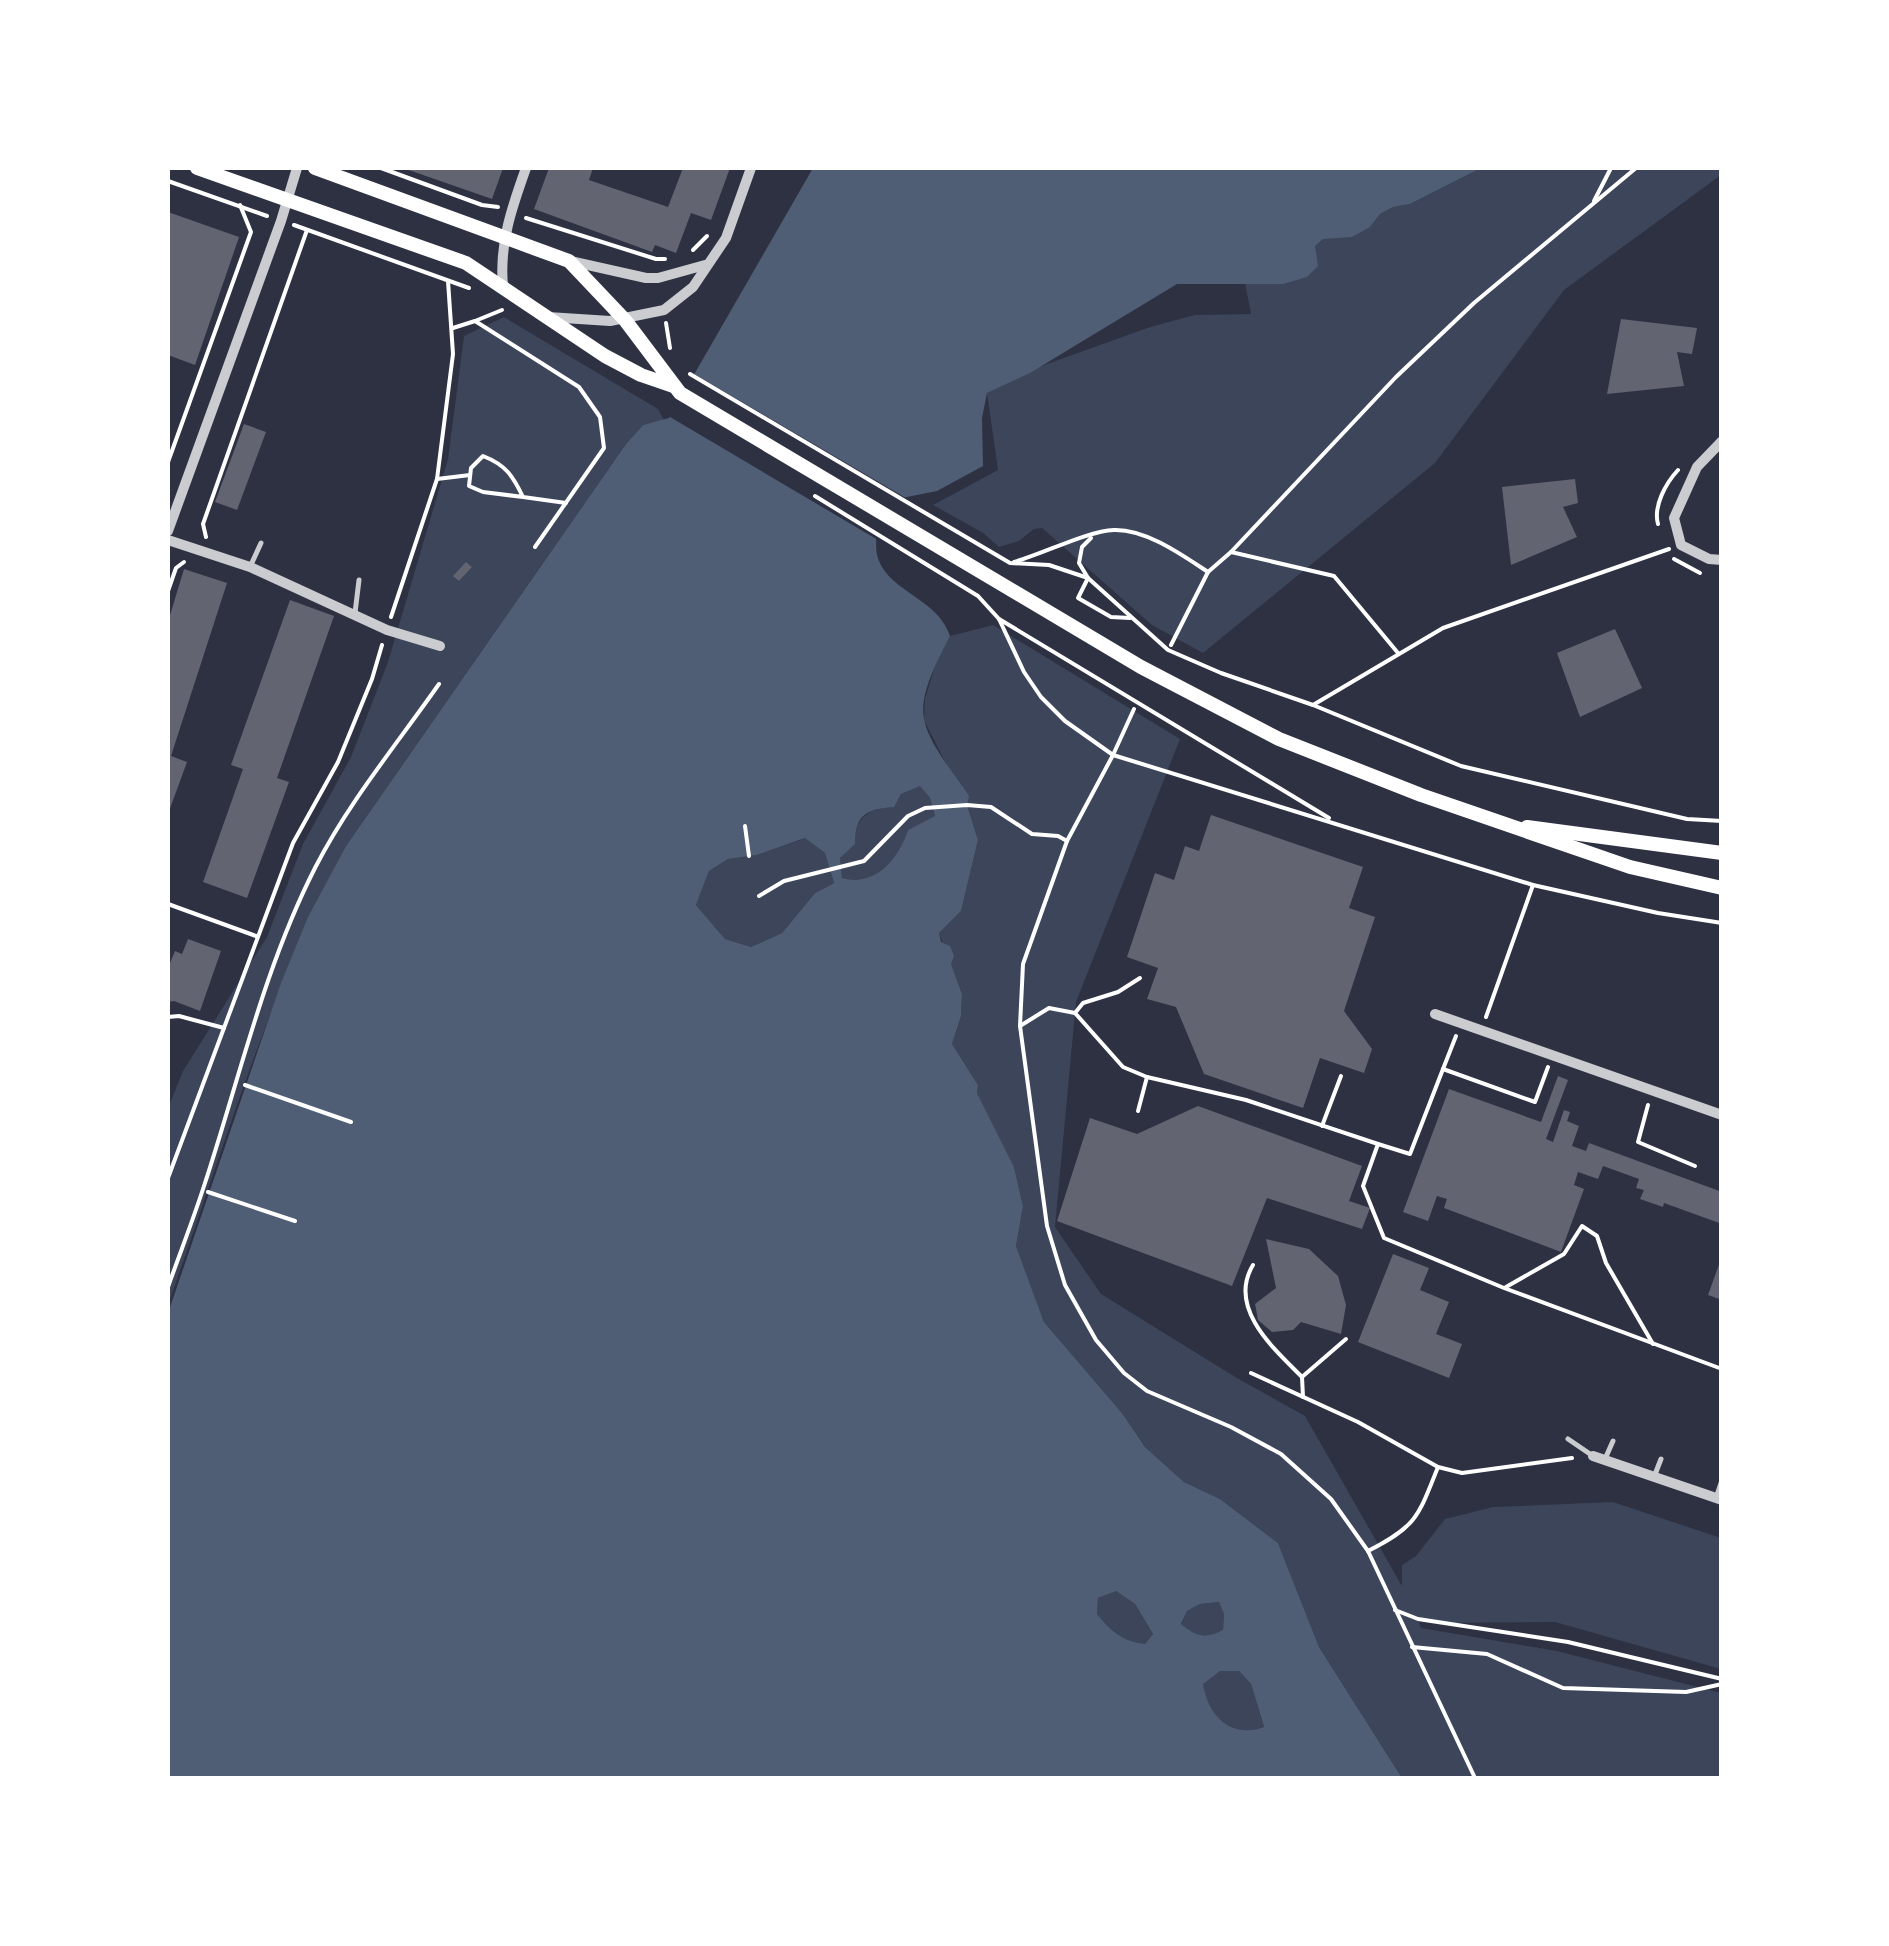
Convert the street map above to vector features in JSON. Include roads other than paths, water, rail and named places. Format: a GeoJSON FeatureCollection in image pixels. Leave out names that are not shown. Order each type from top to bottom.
{"type":"FeatureCollection","features":[{"type":"Feature","properties":{"kind":"main road"},"geometry":{"type":"LineString","coordinates":[[197,168],[466,263],[641,375],[676,389],[1141,667],[1279,739],[1556,844],[1630,868],[1722,888]]}},
{"type":"Feature","properties":{"kind":"main road"},"geometry":{"type":"LineString","coordinates":[[315,168],[569,261],[625,320],[676,389]]}},
{"type":"Feature","properties":{"kind":"main road"},"geometry":{"type":"LineString","coordinates":[[1516,826],[1722,853]]}},
{"type":"Feature","properties":{"kind":"street"},"geometry":{"type":"LineString","coordinates":[[168,531],[296,168]]}},
{"type":"Feature","properties":{"kind":"street"},"geometry":{"type":"LineString","coordinates":[[502,286],[505,237],[526,168]]}},
{"type":"Feature","properties":{"kind":"street"},"geometry":{"type":"LineString","coordinates":[[546,317],[625,320],[664,310],[693,286],[726,238],[751,168]]}},
{"type":"Feature","properties":{"kind":"street"},"geometry":{"type":"LineString","coordinates":[[569,261],[646,278],[705,265]]}},
{"type":"Feature","properties":{"kind":"street"},"geometry":{"type":"LineString","coordinates":[[1722,441],[1697,467],[1674,518],[1682,544],[1709,559],[1722,560]]}},
{"type":"Feature","properties":{"kind":"street"},"geometry":{"type":"LineString","coordinates":[[168,540],[250,567],[387,630],[440,646]]}},
{"type":"Feature","properties":{"kind":"street"},"geometry":{"type":"LineString","coordinates":[[1435,1014],[1722,1115]]}},
{"type":"Feature","properties":{"kind":"street"},"geometry":{"type":"LineString","coordinates":[[1592,1456],[1719,1499]]}},
{"type":"Feature","properties":{"kind":"lane"},"geometry":{"type":"LineString","coordinates":[[250,567],[261,543]]}},
{"type":"Feature","properties":{"kind":"lane"},"geometry":{"type":"LineString","coordinates":[[354,613],[360,580]]}},
{"type":"Feature","properties":{"kind":"lane"},"geometry":{"type":"LineString","coordinates":[[1568,1439],[1592,1456]]}},
{"type":"Feature","properties":{"kind":"lane"},"geometry":{"type":"LineString","coordinates":[[1606,1460],[1613,1441]]}},
{"type":"Feature","properties":{"kind":"lane"},"geometry":{"type":"LineString","coordinates":[[1654,1476],[1660,1458]]}},
{"type":"Feature","properties":{"kind":"lane"},"geometry":{"type":"LineString","coordinates":[[1719,1499],[1722,1480]]}}]}
